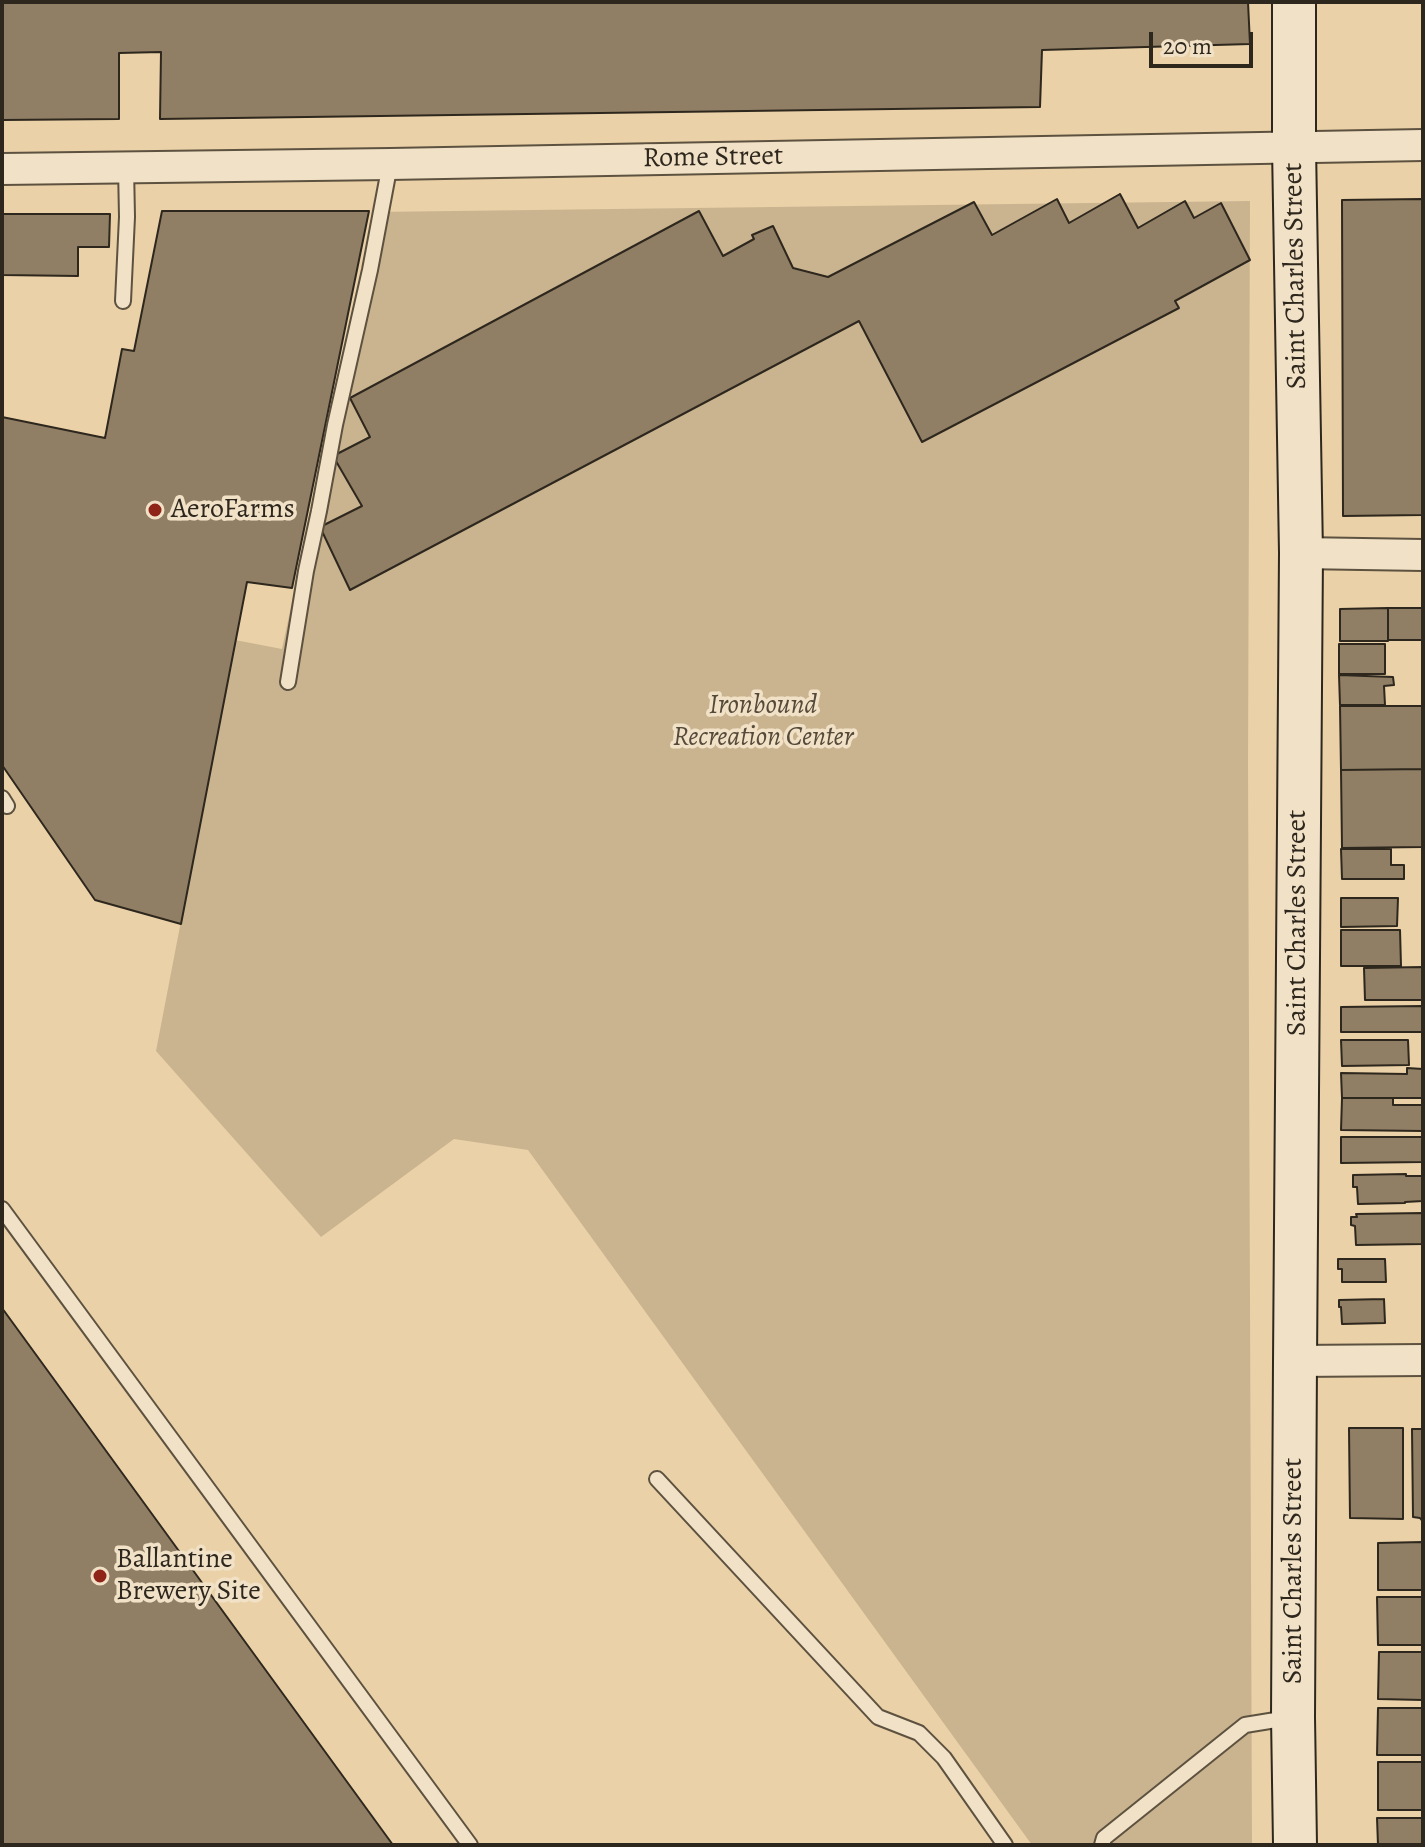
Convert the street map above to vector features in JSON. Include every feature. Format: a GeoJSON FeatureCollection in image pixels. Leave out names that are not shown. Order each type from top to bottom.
{"type":"FeatureCollection","features":[{"type":"Feature","properties":{"kind":"street","name":"Saint Charles Street"},"geometry":{"type":"LineString","coordinates":[[1294,2],[1301,553],[1293,1717],[1295,1845]]}},
{"type":"Feature","properties":{"kind":"street","name":"Rome Street"},"geometry":{"type":"LineString","coordinates":[[2,169],[1423,145]]}},
{"type":"Feature","properties":{"kind":"street"},"geometry":{"type":"LineString","coordinates":[[1301,553],[1423,555]]}},
{"type":"Feature","properties":{"kind":"street"},"geometry":{"type":"LineString","coordinates":[[1295,1361],[1423,1360]]}},
{"type":"Feature","properties":{"kind":"lane"},"geometry":{"type":"LineString","coordinates":[[288,682],[306,571],[390,164]]}},
{"type":"Feature","properties":{"kind":"lane"},"geometry":{"type":"LineString","coordinates":[[123,301],[126,167]]}},
{"type":"Feature","properties":{"kind":"lane"},"geometry":{"type":"LineString","coordinates":[[2,1209],[470,1845]]}},
{"type":"Feature","properties":{"kind":"lane"},"geometry":{"type":"LineString","coordinates":[[657,1479],[878,1717],[919,1733],[944,1758],[1005,1845]]}},
{"type":"Feature","properties":{"kind":"lane"},"geometry":{"type":"LineString","coordinates":[[1102,1845],[1104,1838],[1245,1725],[1293,1717]]}},
{"type":"Feature","properties":{"kind":"green space","name":"Ironbound Recreation Center"},"geometry":{"type":"Polygon","coordinates":[[[1250,201],[1248,765],[1252,1845],[1032,1845],[528,1150],[454,1139],[321,1237],[156,1051],[235,640],[282,649],[375,212],[1250,201]]]}},
{"type":"Feature","properties":{"kind":"building"},"geometry":{"type":"Polygon","coordinates":[[[2,2],[1248,2],[1250,44],[1042,50],[1040,107],[160,119],[161,52],[119,53],[119,119],[2,120],[2,2]]]}},
{"type":"Feature","properties":{"kind":"building"},"geometry":{"type":"Polygon","coordinates":[[[1120,194],[1138,228],[1185,201],[1194,218],[1221,203],[1250,260],[1175,301],[1179,308],[922,442],[859,321],[350,590],[320,527],[362,506],[333,456],[370,437],[350,398],[699,211],[723,256],[754,239],[752,235],[773,226],[793,268],[828,277],[974,202],[992,235],[1057,199],[1069,223],[1120,194]]]}},
{"type":"Feature","properties":{"kind":"building"},"geometry":{"type":"Polygon","coordinates":[[[1423,199],[1423,515],[1343,516],[1342,200],[1423,199]]]}},
{"type":"Feature","properties":{"kind":"building","name":"AeroFarms"},"geometry":{"type":"Polygon","coordinates":[[[162,211],[369,211],[292,588],[247,582],[181,924],[95,900],[2,765],[2,417],[105,438],[122,349],[134,351],[162,211]]]}},
{"type":"Feature","properties":{"kind":"building"},"geometry":{"type":"Polygon","coordinates":[[[2,214],[110,214],[109,247],[78,247],[78,276],[2,275],[2,214]]]}},
{"type":"Feature","properties":{"kind":"building"},"geometry":{"type":"Polygon","coordinates":[[[1388,608],[1423,608],[1423,640],[1388,640],[1388,608]]]}},
{"type":"Feature","properties":{"kind":"building"},"geometry":{"type":"Polygon","coordinates":[[[1388,608],[1388,641],[1340,641],[1340,609],[1388,608]]]}},
{"type":"Feature","properties":{"kind":"building"},"geometry":{"type":"Polygon","coordinates":[[[1339,644],[1385,644],[1385,674],[1339,674],[1339,644]]]}},
{"type":"Feature","properties":{"kind":"building"},"geometry":{"type":"Polygon","coordinates":[[[1339,675],[1393,677],[1394,685],[1384,686],[1385,705],[1340,705],[1339,675]]]}},
{"type":"Feature","properties":{"kind":"building"},"geometry":{"type":"Polygon","coordinates":[[[1340,706],[1423,706],[1423,769],[1341,770],[1340,706]]]}},
{"type":"Feature","properties":{"kind":"building"},"geometry":{"type":"Polygon","coordinates":[[[1423,769],[1423,847],[1342,848],[1341,770],[1423,769]]]}},
{"type":"Feature","properties":{"kind":"building"},"geometry":{"type":"Polygon","coordinates":[[[1341,849],[1391,849],[1391,865],[1404,865],[1404,879],[1342,879],[1341,849]]]}},
{"type":"Feature","properties":{"kind":"building"},"geometry":{"type":"Polygon","coordinates":[[[1341,898],[1398,898],[1397,926],[1341,927],[1341,898]]]}},
{"type":"Feature","properties":{"kind":"building"},"geometry":{"type":"Polygon","coordinates":[[[1341,930],[1400,930],[1401,966],[1341,966],[1341,930]]]}},
{"type":"Feature","properties":{"kind":"building"},"geometry":{"type":"Polygon","coordinates":[[[1423,967],[1423,1000],[1365,1000],[1364,968],[1423,967]]]}},
{"type":"Feature","properties":{"kind":"building"},"geometry":{"type":"Polygon","coordinates":[[[1423,1006],[1423,1032],[1341,1032],[1341,1007],[1423,1006]]]}},
{"type":"Feature","properties":{"kind":"building"},"geometry":{"type":"Polygon","coordinates":[[[1341,1040],[1408,1040],[1409,1065],[1342,1066],[1341,1040]]]}},
{"type":"Feature","properties":{"kind":"building"},"geometry":{"type":"Polygon","coordinates":[[[1407,1068],[1423,1069],[1423,1098],[1342,1098],[1341,1073],[1407,1074],[1407,1068]]]}},
{"type":"Feature","properties":{"kind":"building"},"geometry":{"type":"Polygon","coordinates":[[[1342,1098],[1393,1098],[1393,1105],[1423,1105],[1423,1131],[1341,1130],[1342,1098]]]}},
{"type":"Feature","properties":{"kind":"building"},"geometry":{"type":"Polygon","coordinates":[[[1341,1137],[1423,1137],[1423,1162],[1341,1163],[1341,1137]]]}},
{"type":"Feature","properties":{"kind":"building"},"geometry":{"type":"Polygon","coordinates":[[[1353,1175],[1423,1176],[1423,1201],[1358,1204],[1353,1175]]]}},
{"type":"Feature","properties":{"kind":"building"},"geometry":{"type":"Polygon","coordinates":[[[1423,1213],[1423,1244],[1356,1245],[1351,1217],[1357,1217],[1356,1214],[1423,1213]]]}},
{"type":"Feature","properties":{"kind":"building"},"geometry":{"type":"Polygon","coordinates":[[[1338,1259],[1385,1259],[1386,1282],[1342,1282],[1338,1259]]]}},
{"type":"Feature","properties":{"kind":"building"},"geometry":{"type":"Polygon","coordinates":[[[1384,1299],[1385,1323],[1342,1324],[1339,1300],[1384,1299]]]}},
{"type":"Feature","properties":{"kind":"building","name":"Ballantine Brewery Site"},"geometry":{"type":"Polygon","coordinates":[[[2,1308],[393,1845],[2,1845],[2,1308]]]}},
{"type":"Feature","properties":{"kind":"building"},"geometry":{"type":"Polygon","coordinates":[[[1349,1428],[1403,1428],[1403,1519],[1350,1518],[1349,1428]]]}},
{"type":"Feature","properties":{"kind":"building"},"geometry":{"type":"Polygon","coordinates":[[[1412,1429],[1423,1429],[1423,1522],[1413,1517],[1412,1429]]]}},
{"type":"Feature","properties":{"kind":"building"},"geometry":{"type":"Polygon","coordinates":[[[1423,1542],[1423,1590],[1378,1590],[1378,1543],[1423,1542]]]}},
{"type":"Feature","properties":{"kind":"building"},"geometry":{"type":"Polygon","coordinates":[[[1377,1597],[1423,1597],[1423,1645],[1378,1645],[1377,1597]]]}},
{"type":"Feature","properties":{"kind":"building"},"geometry":{"type":"Polygon","coordinates":[[[1379,1652],[1423,1652],[1423,1700],[1378,1699],[1379,1652]]]}},
{"type":"Feature","properties":{"kind":"building"},"geometry":{"type":"Polygon","coordinates":[[[1378,1708],[1423,1708],[1423,1755],[1377,1755],[1378,1708]]]}},
{"type":"Feature","properties":{"kind":"building"},"geometry":{"type":"Polygon","coordinates":[[[1378,1762],[1423,1762],[1423,1810],[1378,1810],[1378,1762]]]}},
{"type":"Feature","properties":{"kind":"building"},"geometry":{"type":"Polygon","coordinates":[[[1377,1818],[1423,1818],[1423,1845],[1378,1845],[1377,1818]]]}},
{"type":"Feature","properties":{"kind":"place","name":"AeroFarms"},"geometry":{"type":"Point","coordinates":[155,510]}},
{"type":"Feature","properties":{"kind":"place","name":"Ballantine Brewery Site"},"geometry":{"type":"Point","coordinates":[100,1576]}}]}
